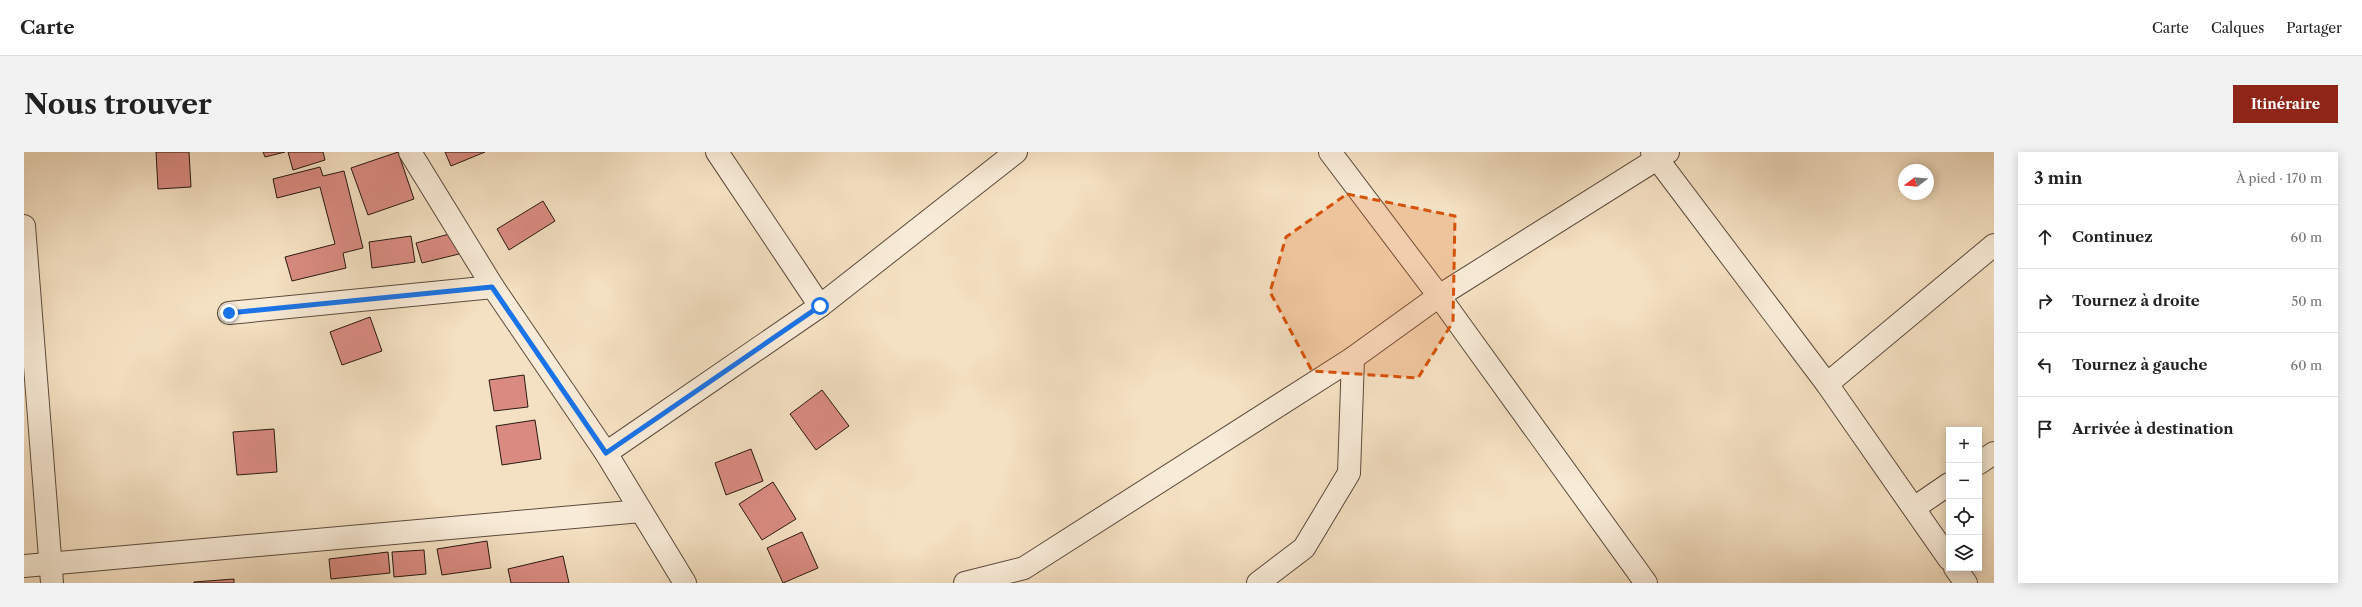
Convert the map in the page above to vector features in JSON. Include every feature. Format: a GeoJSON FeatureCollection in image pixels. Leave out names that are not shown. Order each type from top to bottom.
{"type":"FeatureCollection","features":[{"type":"Feature","properties":{"kind":"street"},"geometry":{"type":"LineString","coordinates":[[410,152],[492,287],[606,453],[686,583]]}},
{"type":"Feature","properties":{"kind":"street"},"geometry":{"type":"LineString","coordinates":[[716,152],[820,306]]}},
{"type":"Feature","properties":{"kind":"street"},"geometry":{"type":"LineString","coordinates":[[1330,152],[1439,296],[1646,583]]}},
{"type":"Feature","properties":{"kind":"street"},"geometry":{"type":"LineString","coordinates":[[606,453],[820,306],[1011,153]]}},
{"type":"Feature","properties":{"kind":"street"},"geometry":{"type":"LineString","coordinates":[[965,583],[1024,568],[1354,358],[1439,296],[1659,155],[1827,384],[1946,555]]}},
{"type":"Feature","properties":{"kind":"street"},"geometry":{"type":"LineString","coordinates":[[24,226],[28,347],[52,574]]}},
{"type":"Feature","properties":{"kind":"street"},"geometry":{"type":"LineString","coordinates":[[1827,384],[1994,245]]}},
{"type":"Feature","properties":{"kind":"street"},"geometry":{"type":"LineString","coordinates":[[229,313],[492,287]]}},
{"type":"Feature","properties":{"kind":"street"},"geometry":{"type":"LineString","coordinates":[[1258,583],[1304,548],[1348,473],[1354,358]]}},
{"type":"Feature","properties":{"kind":"street"},"geometry":{"type":"LineString","coordinates":[[1982,461],[1994,453]]}},
{"type":"Feature","properties":{"kind":"street"},"geometry":{"type":"LineString","coordinates":[[1914,508],[1946,486]]}},
{"type":"Feature","properties":{"kind":"street"},"geometry":{"type":"LineString","coordinates":[[24,566],[52,574],[641,511]]}},
{"type":"Feature","properties":{"kind":"street"},"geometry":{"type":"LineString","coordinates":[[1957,571],[1966,583]]}},
{"type":"Feature","properties":{"kind":"highlighted area"},"geometry":{"type":"Polygon","coordinates":[[[1347,194],[1455,216],[1453,322],[1418,378],[1312,371],[1270,292],[1286,237],[1347,194]]]}},
{"type":"Feature","properties":{"kind":"building"},"geometry":{"type":"Polygon","coordinates":[[[156,152],[189,152],[191,187],[158,189],[156,152]]]}},
{"type":"Feature","properties":{"kind":"building"},"geometry":{"type":"Polygon","coordinates":[[[263,152],[285,152],[265,157],[263,152]]]}},
{"type":"Feature","properties":{"kind":"building"},"geometry":{"type":"Polygon","coordinates":[[[288,152],[323,152],[325,160],[293,170],[288,152]]]}},
{"type":"Feature","properties":{"kind":"building"},"geometry":{"type":"Polygon","coordinates":[[[398,152],[414,199],[368,215],[351,168],[398,152]]]}},
{"type":"Feature","properties":{"kind":"building"},"geometry":{"type":"Polygon","coordinates":[[[445,152],[485,152],[451,166],[445,152]]]}},
{"type":"Feature","properties":{"kind":"building"},"geometry":{"type":"Polygon","coordinates":[[[320,167],[323,176],[344,171],[363,248],[343,253],[346,268],[292,281],[285,257],[335,244],[320,187],[277,198],[273,179],[320,167]]]}},
{"type":"Feature","properties":{"kind":"building"},"geometry":{"type":"Polygon","coordinates":[[[543,201],[555,221],[509,250],[497,229],[543,201]]]}},
{"type":"Feature","properties":{"kind":"building"},"geometry":{"type":"Polygon","coordinates":[[[453,233],[459,254],[422,263],[416,243],[453,233]]]}},
{"type":"Feature","properties":{"kind":"building"},"geometry":{"type":"Polygon","coordinates":[[[411,236],[415,262],[372,268],[369,242],[411,236]]]}},
{"type":"Feature","properties":{"kind":"building"},"geometry":{"type":"Polygon","coordinates":[[[370,317],[382,351],[342,365],[330,332],[370,317]]]}},
{"type":"Feature","properties":{"kind":"building"},"geometry":{"type":"Polygon","coordinates":[[[524,375],[528,407],[494,411],[489,380],[524,375]]]}},
{"type":"Feature","properties":{"kind":"building"},"geometry":{"type":"Polygon","coordinates":[[[822,390],[849,426],[816,450],[790,414],[822,390]]]}},
{"type":"Feature","properties":{"kind":"building"},"geometry":{"type":"Polygon","coordinates":[[[535,420],[541,459],[502,465],[496,426],[535,420]]]}},
{"type":"Feature","properties":{"kind":"building"},"geometry":{"type":"Polygon","coordinates":[[[274,429],[277,472],[237,475],[233,432],[274,429]]]}},
{"type":"Feature","properties":{"kind":"building"},"geometry":{"type":"Polygon","coordinates":[[[751,449],[763,481],[726,495],[715,463],[751,449]]]}},
{"type":"Feature","properties":{"kind":"building"},"geometry":{"type":"Polygon","coordinates":[[[773,482],[796,519],[762,540],[739,504],[773,482]]]}},
{"type":"Feature","properties":{"kind":"building"},"geometry":{"type":"Polygon","coordinates":[[[802,532],[818,568],[783,583],[767,548],[802,532]]]}},
{"type":"Feature","properties":{"kind":"building"},"geometry":{"type":"Polygon","coordinates":[[[487,541],[491,568],[442,575],[437,549],[487,541]]]}},
{"type":"Feature","properties":{"kind":"building"},"geometry":{"type":"Polygon","coordinates":[[[424,550],[426,574],[394,577],[392,552],[424,550]]]}},
{"type":"Feature","properties":{"kind":"building"},"geometry":{"type":"Polygon","coordinates":[[[388,552],[390,573],[331,579],[329,559],[388,552]]]}},
{"type":"Feature","properties":{"kind":"building"},"geometry":{"type":"Polygon","coordinates":[[[563,556],[569,583],[511,583],[508,569],[563,556]]]}},
{"type":"Feature","properties":{"kind":"building"},"geometry":{"type":"Polygon","coordinates":[[[234,579],[234,583],[194,583],[194,582],[234,579]]]}},
{"type":"Feature","properties":{"kind":"route"},"geometry":{"type":"LineString","coordinates":[[229,313],[492,287],[606,453],[820,306]]}}]}
